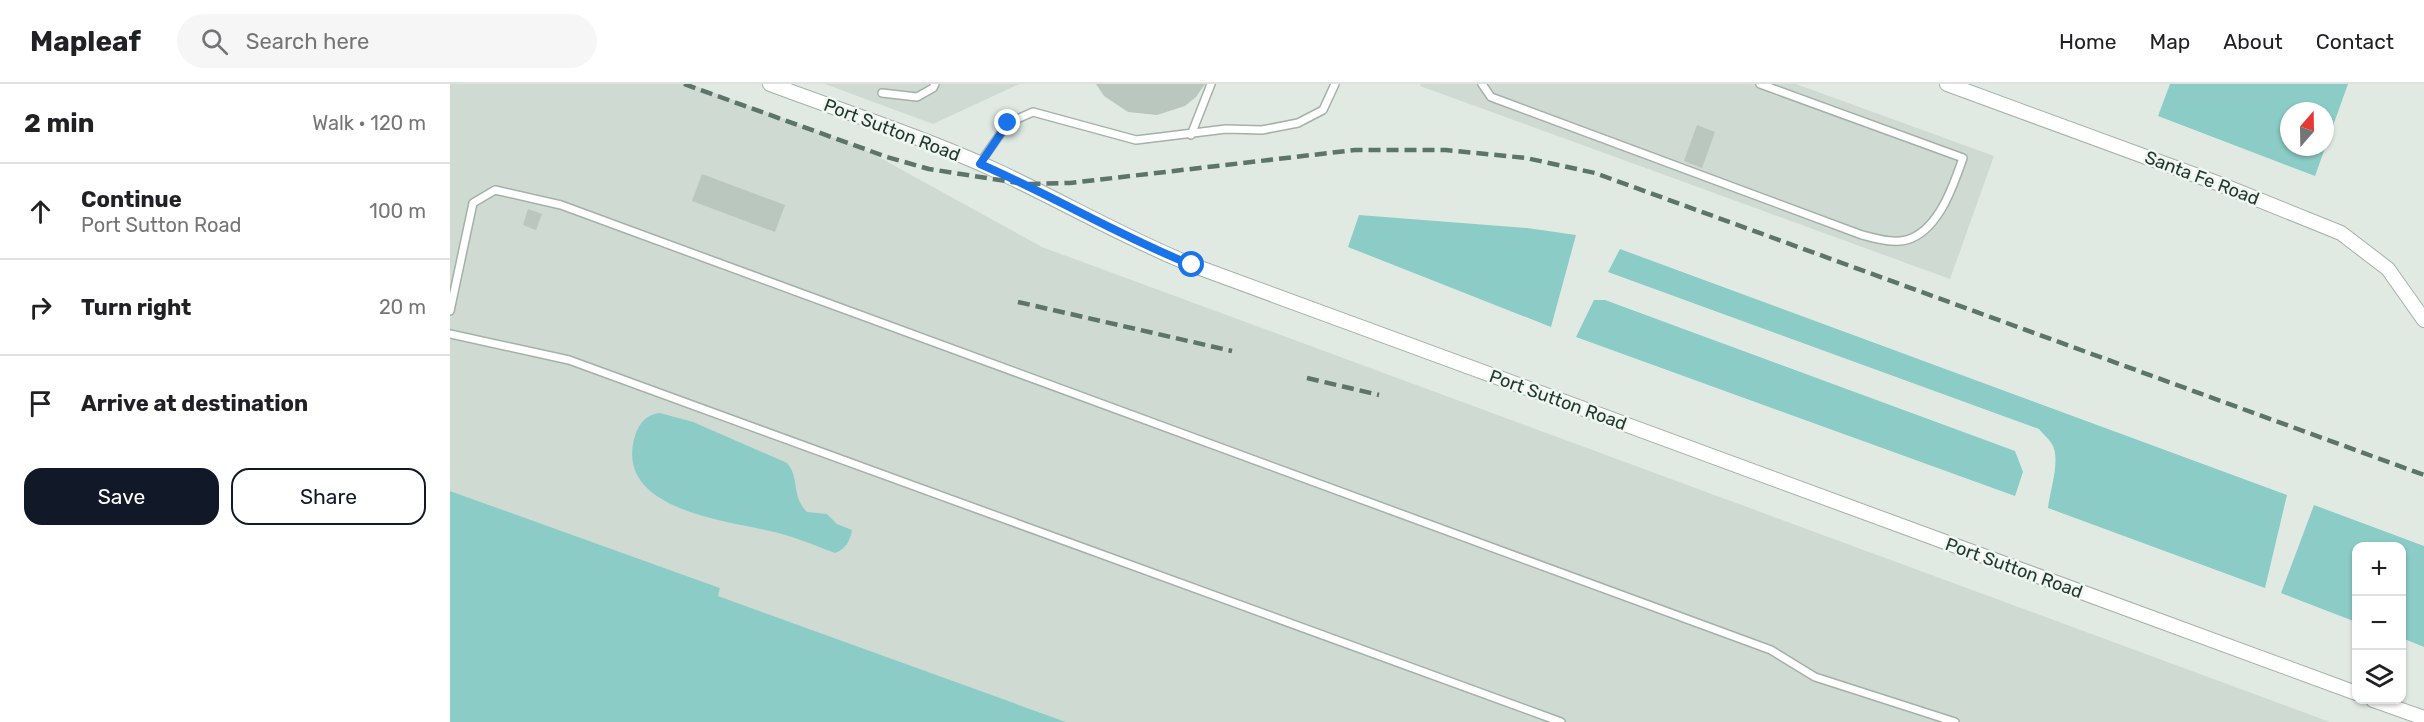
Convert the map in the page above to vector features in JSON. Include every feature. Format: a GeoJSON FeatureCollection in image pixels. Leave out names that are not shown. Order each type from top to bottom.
{"type":"FeatureCollection","features":[{"type":"Feature","properties":{"kind":"street","name":"Port Sutton Road"},"geometry":{"type":"LineString","coordinates":[[770,84],[980,164],[1025,184],[1104,226],[1203,269],[2352,692]]}},
{"type":"Feature","properties":{"kind":"street","name":"Santa Fe Road"},"geometry":{"type":"LineString","coordinates":[[1947,84],[2217,183],[2341,233],[2388,269],[2424,320]]}},
{"type":"Feature","properties":{"kind":"street"},"geometry":{"type":"LineString","coordinates":[[2386,704],[2424,718]]}},
{"type":"Feature","properties":{"kind":"lane"},"geometry":{"type":"LineString","coordinates":[[882,93],[917,97],[933,88],[935,84]]}},
{"type":"Feature","properties":{"kind":"lane"},"geometry":{"type":"LineString","coordinates":[[1191,135],[1212,84]]}},
{"type":"Feature","properties":{"kind":"lane"},"geometry":{"type":"LineString","coordinates":[[980,164],[1008,123],[1033,112],[1136,140],[1226,129],[1262,130],[1298,123],[1323,110],[1335,84]]}},
{"type":"Feature","properties":{"kind":"lane"},"geometry":{"type":"LineString","coordinates":[[1482,84],[1491,97],[1862,235],[1886,241],[1912,238],[1933,222],[1948,199],[1963,158],[1760,84]]}},
{"type":"Feature","properties":{"kind":"lane"},"geometry":{"type":"LineString","coordinates":[[450,311],[473,203],[495,190],[561,205],[1771,650],[1815,677],[1955,722]]}},
{"type":"Feature","properties":{"kind":"lane"},"geometry":{"type":"LineString","coordinates":[[450,334],[569,360],[1561,722]]}},
{"type":"Feature","properties":{"kind":"shaded area"},"geometry":{"type":"Polygon","coordinates":[[[450,84],[691,84],[864,149],[1042,247],[2330,722],[1066,722],[717,596],[720,588],[450,491],[450,84]]]}},
{"type":"Feature","properties":{"kind":"shaded area"},"geometry":{"type":"Polygon","coordinates":[[[825,84],[1019,84],[933,124],[825,84]]]}},
{"type":"Feature","properties":{"kind":"shaded area"},"geometry":{"type":"Polygon","coordinates":[[[1421,84],[1796,84],[1994,156],[1950,279],[1420,86],[1421,84]]]}},
{"type":"Feature","properties":{"kind":"water"},"geometry":{"type":"Polygon","coordinates":[[[2170,84],[2348,84],[2334,123],[2334,102],[2280,102],[2280,156],[2322,156],[2315,176],[2158,116],[2170,84]]]}},
{"type":"Feature","properties":{"kind":"water"},"geometry":{"type":"Polygon","coordinates":[[[1359,215],[1527,228],[1576,235],[1551,327],[1348,247],[1359,215]]]}},
{"type":"Feature","properties":{"kind":"water"},"geometry":{"type":"Polygon","coordinates":[[[1620,249],[2287,495],[2265,588],[2048,508],[2055,458],[2052,444],[2039,429],[1608,272],[1620,249]]]}},
{"type":"Feature","properties":{"kind":"water"},"geometry":{"type":"Polygon","coordinates":[[[1594,300],[1605,300],[2015,451],[2023,472],[2015,496],[1576,337],[1594,300]]]}},
{"type":"Feature","properties":{"kind":"water"},"geometry":{"type":"Polygon","coordinates":[[[660,413],[693,422],[787,463],[791,469],[802,506],[807,512],[827,514],[837,524],[852,530],[847,544],[835,553],[779,533],[701,515],[677,507],[656,495],[640,480],[633,461],[635,436],[639,427],[647,417],[660,413]]]}},
{"type":"Feature","properties":{"kind":"water"},"geometry":{"type":"Polygon","coordinates":[[[450,491],[720,588],[718,596],[1066,722],[450,722],[450,491]]]}},
{"type":"Feature","properties":{"kind":"water"},"geometry":{"type":"Polygon","coordinates":[[[2314,505],[2424,546],[2424,647],[2406,640],[2406,542],[2352,542],[2352,620],[2281,593],[2314,505]]]}},
{"type":"Feature","properties":{"kind":"building"},"geometry":{"type":"Polygon","coordinates":[[[1096,84],[1205,84],[1196,97],[1185,106],[1157,115],[1128,112],[1104,96],[1096,84]]]}},
{"type":"Feature","properties":{"kind":"building"},"geometry":{"type":"Polygon","coordinates":[[[1697,125],[1715,132],[1702,168],[1684,161],[1697,125]]]}},
{"type":"Feature","properties":{"kind":"building"},"geometry":{"type":"Polygon","coordinates":[[[702,174],[785,205],[775,232],[692,201],[702,174]]]}},
{"type":"Feature","properties":{"kind":"building"},"geometry":{"type":"Polygon","coordinates":[[[528,209],[542,214],[536,230],[523,225],[528,209]]]}},
{"type":"Feature","properties":{"kind":"railway"},"geometry":{"type":"LineString","coordinates":[[684,84],[887,157],[929,169],[1025,184],[1070,183],[1355,150],[1446,150],[1526,158],[1595,173],[2424,475]]}},
{"type":"Feature","properties":{"kind":"railway"},"geometry":{"type":"LineString","coordinates":[[1018,302],[1232,351]]}},
{"type":"Feature","properties":{"kind":"railway"},"geometry":{"type":"LineString","coordinates":[[1307,378],[1379,395]]}},
{"type":"Feature","properties":{"kind":"route"},"geometry":{"type":"LineString","coordinates":[[1008,123],[980,164],[1025,184],[1104,226],[1192,265]]}}]}
